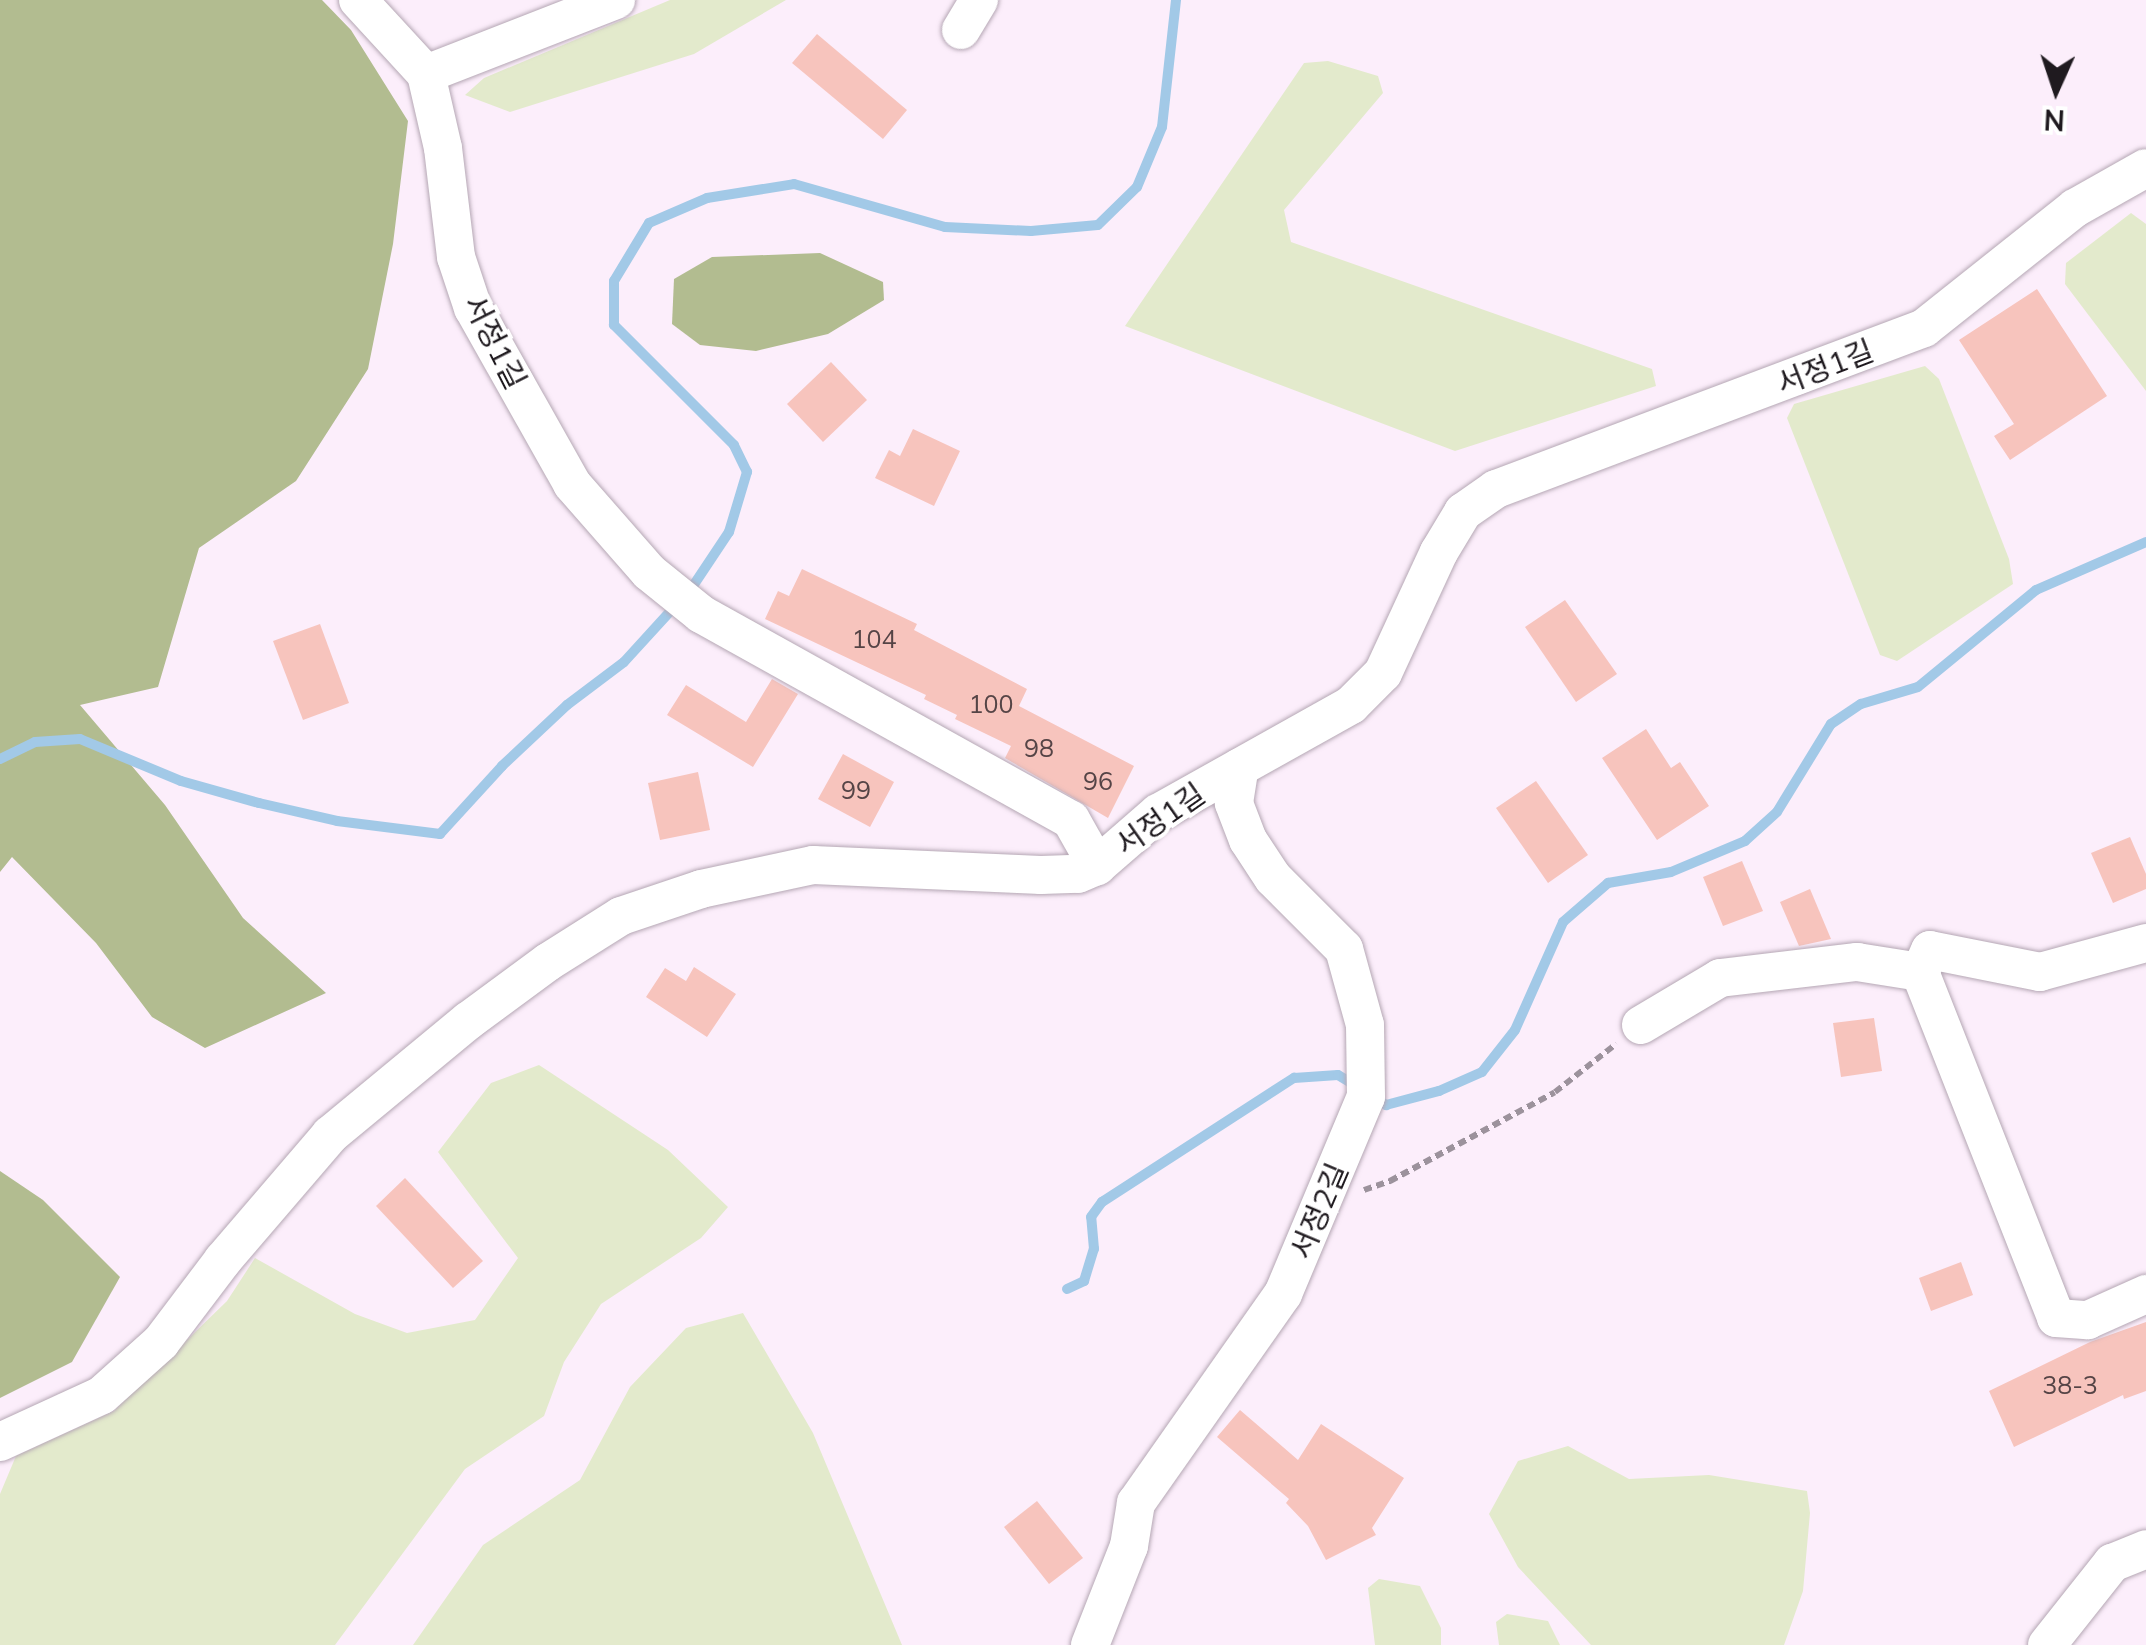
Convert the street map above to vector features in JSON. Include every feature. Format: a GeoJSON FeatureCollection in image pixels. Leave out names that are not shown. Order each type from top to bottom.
{"type":"FeatureCollection","features":[{"type":"Feature","properties":{"kind":"street","name":"서정1길"},"geometry":{"type":"LineString","coordinates":[[358,0],[426,74],[443,148],[456,257],[473,308],[572,484],[649,572],[702,614],[1071,820],[1096,866],[1158,813],[1352,705],[1383,673],[1438,552],[1463,512],[1496,489],[1924,328],[2076,208],[2146,168]]}},
{"type":"Feature","properties":{"kind":"street"},"geometry":{"type":"LineString","coordinates":[[426,74],[616,0]]}},
{"type":"Feature","properties":{"kind":"street","name":"서정2길"},"geometry":{"type":"LineString","coordinates":[[1090,1645],[1129,1546],[1136,1503],[1283,1294],[1366,1097],[1365,1025],[1344,949],[1273,878],[1248,840],[1234,803],[1240,767]]}},
{"type":"Feature","properties":{"kind":"street"},"geometry":{"type":"LineString","coordinates":[[0,1442],[102,1396],[161,1342],[222,1260],[330,1134],[468,1021],[548,962],[621,916],[701,889],[813,866],[1041,874],[1078,874],[1096,866]]}},
{"type":"Feature","properties":{"kind":"street"},"geometry":{"type":"LineString","coordinates":[[2146,943],[2040,972],[1930,950],[1920,972],[2056,1318],[2088,1320],[2146,1294]]}},
{"type":"Feature","properties":{"kind":"street"},"geometry":{"type":"LineString","coordinates":[[1641,1025],[1720,978],[1856,962],[1920,972]]}},
{"type":"Feature","properties":{"kind":"street"},"geometry":{"type":"LineString","coordinates":[[2047,1645],[2112,1563],[2146,1550]]}},
{"type":"Feature","properties":{"kind":"path"},"geometry":{"type":"LineString","coordinates":[[1326,1197],[1390,1181],[1555,1092],[1641,1025]]}},
{"type":"Feature","properties":{"kind":"green space"},"geometry":{"type":"Polygon","coordinates":[[[0,0],[322,0],[351,30],[408,121],[393,244],[368,369],[296,481],[199,548],[158,687],[80,705],[165,805],[243,918],[326,993],[205,1048],[152,1017],[96,943],[12,857],[0,872],[0,0]]]}},
{"type":"Feature","properties":{"kind":"green space"},"geometry":{"type":"Polygon","coordinates":[[[670,0],[786,0],[694,54],[510,112],[465,95],[484,78],[670,0]]]}},
{"type":"Feature","properties":{"kind":"green space"},"geometry":{"type":"Polygon","coordinates":[[[1328,61],[1378,76],[1383,93],[1284,210],[1291,242],[1652,369],[1656,386],[1455,451],[1125,326],[1304,63],[1328,61]]]}},
{"type":"Feature","properties":{"kind":"green space"},"geometry":{"type":"Polygon","coordinates":[[[2131,213],[2146,224],[2146,391],[2065,284],[2066,263],[2131,213]]]}},
{"type":"Feature","properties":{"kind":"green space"},"geometry":{"type":"Polygon","coordinates":[[[820,253],[883,282],[884,300],[828,334],[756,351],[700,345],[672,324],[674,279],[712,257],[820,253]]]}},
{"type":"Feature","properties":{"kind":"green space"},"geometry":{"type":"Polygon","coordinates":[[[1925,366],[1939,379],[2009,559],[2013,584],[1897,661],[1880,655],[1787,418],[1794,404],[1925,366]]]}},
{"type":"Feature","properties":{"kind":"green space"},"geometry":{"type":"Polygon","coordinates":[[[539,1065],[668,1150],[728,1207],[701,1238],[601,1304],[564,1362],[544,1416],[465,1469],[335,1645],[0,1645],[0,1494],[16,1456],[114,1411],[227,1301],[255,1258],[355,1314],[407,1333],[475,1320],[518,1258],[438,1152],[491,1083],[539,1065]]]}},
{"type":"Feature","properties":{"kind":"green space"},"geometry":{"type":"Polygon","coordinates":[[[0,1171],[43,1200],[120,1277],[72,1362],[0,1398],[0,1171]]]}},
{"type":"Feature","properties":{"kind":"green space"},"geometry":{"type":"Polygon","coordinates":[[[743,1313],[813,1433],[902,1645],[413,1645],[483,1545],[580,1480],[630,1387],[686,1328],[743,1313]]]}},
{"type":"Feature","properties":{"kind":"green space"},"geometry":{"type":"Polygon","coordinates":[[[1568,1446],[1629,1479],[1709,1475],[1807,1491],[1810,1513],[1803,1591],[1784,1645],[1591,1645],[1518,1567],[1489,1514],[1518,1461],[1568,1446]]]}},
{"type":"Feature","properties":{"kind":"green space"},"geometry":{"type":"Polygon","coordinates":[[[1379,1579],[1420,1586],[1441,1628],[1441,1645],[1375,1645],[1368,1588],[1379,1579]]]}},
{"type":"Feature","properties":{"kind":"green space"},"geometry":{"type":"Polygon","coordinates":[[[1507,1614],[1548,1621],[1560,1645],[1499,1645],[1496,1622],[1507,1614]]]}},
{"type":"Feature","properties":{"kind":"building"},"geometry":{"type":"Polygon","coordinates":[[[817,34],[907,110],[883,139],[792,63],[817,34]]]}},
{"type":"Feature","properties":{"kind":"building"},"geometry":{"type":"Polygon","coordinates":[[[2037,289],[2107,396],[2010,460],[1994,436],[2014,424],[1959,340],[2037,289]]]}},
{"type":"Feature","properties":{"kind":"building"},"geometry":{"type":"Polygon","coordinates":[[[831,362],[867,400],[823,442],[787,404],[831,362]]]}},
{"type":"Feature","properties":{"kind":"building"},"geometry":{"type":"Polygon","coordinates":[[[913,429],[960,451],[934,506],[875,478],[889,450],[900,456],[913,429]]]}},
{"type":"Feature","properties":{"kind":"building"},"geometry":{"type":"Polygon","coordinates":[[[802,569],[917,624],[914,630],[1027,689],[1019,706],[1134,766],[1108,818],[1005,758],[1011,746],[955,719],[957,715],[924,699],[926,695],[765,619],[778,591],[789,596],[802,569]]]}},
{"type":"Feature","properties":{"kind":"building"},"geometry":{"type":"Polygon","coordinates":[[[1565,600],[1617,674],[1576,702],[1525,627],[1565,600]]]}},
{"type":"Feature","properties":{"kind":"building"},"geometry":{"type":"Polygon","coordinates":[[[320,624],[349,703],[303,720],[273,641],[320,624]]]}},
{"type":"Feature","properties":{"kind":"building"},"geometry":{"type":"Polygon","coordinates":[[[772,679],[798,694],[753,767],[667,715],[686,685],[746,722],[772,679]]]}},
{"type":"Feature","properties":{"kind":"building"},"geometry":{"type":"Polygon","coordinates":[[[1646,729],[1671,768],[1680,762],[1709,806],[1657,840],[1602,758],[1646,729]]]}},
{"type":"Feature","properties":{"kind":"building"},"geometry":{"type":"Polygon","coordinates":[[[843,754],[894,782],[870,827],[818,799],[843,754]]]}},
{"type":"Feature","properties":{"kind":"building"},"geometry":{"type":"Polygon","coordinates":[[[698,772],[710,830],[660,840],[648,783],[698,772]]]}},
{"type":"Feature","properties":{"kind":"building"},"geometry":{"type":"Polygon","coordinates":[[[1536,781],[1588,855],[1548,883],[1496,808],[1536,781]]]}},
{"type":"Feature","properties":{"kind":"building"},"geometry":{"type":"Polygon","coordinates":[[[2130,837],[2146,874],[2146,889],[2113,903],[2091,853],[2130,837]]]}},
{"type":"Feature","properties":{"kind":"building"},"geometry":{"type":"Polygon","coordinates":[[[1742,861],[1763,911],[1723,926],[1703,877],[1742,861]]]}},
{"type":"Feature","properties":{"kind":"building"},"geometry":{"type":"Polygon","coordinates":[[[1810,889],[1831,939],[1799,946],[1780,902],[1810,889]]]}},
{"type":"Feature","properties":{"kind":"building"},"geometry":{"type":"Polygon","coordinates":[[[694,967],[736,994],[707,1037],[646,997],[665,968],[686,981],[694,967]]]}},
{"type":"Feature","properties":{"kind":"building"},"geometry":{"type":"Polygon","coordinates":[[[1874,1018],[1882,1071],[1841,1077],[1833,1023],[1874,1018]]]}},
{"type":"Feature","properties":{"kind":"building"},"geometry":{"type":"Polygon","coordinates":[[[405,1178],[483,1261],[453,1288],[376,1206],[405,1178]]]}},
{"type":"Feature","properties":{"kind":"building"},"geometry":{"type":"Polygon","coordinates":[[[1961,1262],[1973,1295],[1931,1311],[1919,1278],[1961,1262]]]}},
{"type":"Feature","properties":{"kind":"building"},"geometry":{"type":"Polygon","coordinates":[[[2146,1322],[2146,1391],[2124,1399],[2123,1395],[2014,1447],[1989,1391],[2090,1342],[2146,1322]]]}},
{"type":"Feature","properties":{"kind":"building"},"geometry":{"type":"Polygon","coordinates":[[[1240,1410],[1298,1460],[1321,1424],[1404,1478],[1372,1528],[1376,1535],[1326,1560],[1308,1526],[1286,1503],[1289,1499],[1217,1437],[1240,1410]]]}},
{"type":"Feature","properties":{"kind":"building"},"geometry":{"type":"Polygon","coordinates":[[[1037,1501],[1083,1558],[1049,1584],[1004,1527],[1037,1501]]]}},
{"type":"Feature","properties":{"kind":"waterway"},"geometry":{"type":"LineString","coordinates":[[689,592],[729,532],[747,472],[734,445],[614,325],[614,281],[649,223],[707,198],[794,184],[945,227],[1031,231],[1098,225],[1137,187],[1162,127],[1176,0]]}},
{"type":"Feature","properties":{"kind":"waterway"},"geometry":{"type":"LineString","coordinates":[[1372,1096],[1386,1105],[1439,1091],[1482,1072],[1515,1030],[1563,922],[1608,883],[1671,872],[1745,841],[1777,812],[1831,724],[1861,704],[1918,687],[2036,590],[2146,542]]}},
{"type":"Feature","properties":{"kind":"waterway"},"geometry":{"type":"LineString","coordinates":[[0,759],[35,742],[80,739],[181,781],[259,803],[337,821],[440,834],[502,766],[567,705],[624,662],[677,604]]}},
{"type":"Feature","properties":{"kind":"waterway"},"geometry":{"type":"LineString","coordinates":[[1067,1289],[1084,1281],[1094,1249],[1091,1217],[1102,1202],[1294,1078],[1338,1075],[1358,1087]]}}]}
